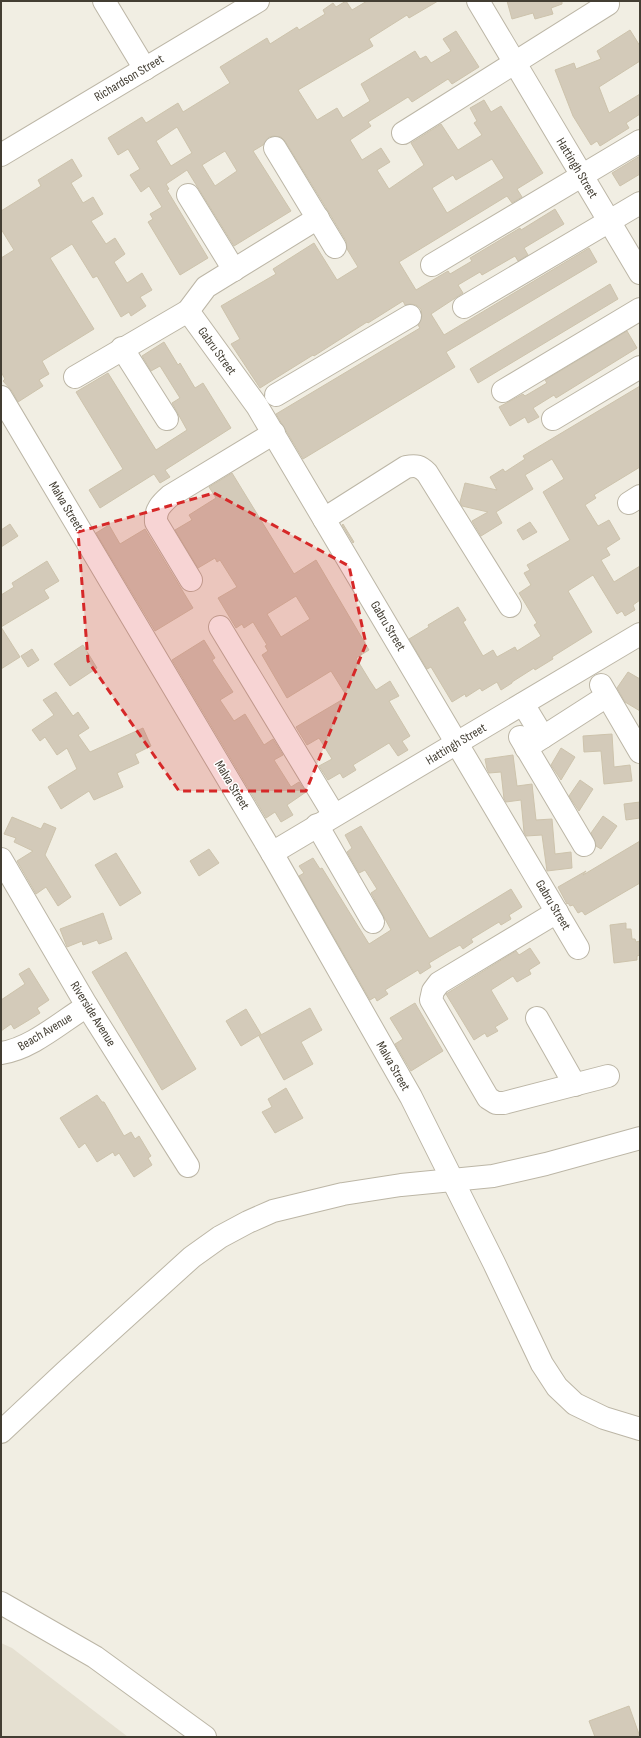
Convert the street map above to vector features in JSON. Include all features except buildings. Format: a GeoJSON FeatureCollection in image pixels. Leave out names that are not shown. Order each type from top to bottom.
{"type":"FeatureCollection","features":[{"type":"Feature","properties":{"kind":"street"},"geometry":{"type":"LineString","coordinates":[[104,1],[145,69]]}},
{"type":"Feature","properties":{"kind":"street","name":"Richardson Street"},"geometry":{"type":"LineString","coordinates":[[1,155],[258,1]]}},
{"type":"Feature","properties":{"kind":"street","name":"Hattingh Street"},"geometry":{"type":"LineString","coordinates":[[478,1],[640,273]]}},
{"type":"Feature","properties":{"kind":"street"},"geometry":{"type":"LineString","coordinates":[[403,133],[608,4]]}},
{"type":"Feature","properties":{"kind":"street"},"geometry":{"type":"LineString","coordinates":[[432,265],[640,141]]}},
{"type":"Feature","properties":{"kind":"street"},"geometry":{"type":"LineString","coordinates":[[275,148],[335,247]]}},
{"type":"Feature","properties":{"kind":"street"},"geometry":{"type":"LineString","coordinates":[[188,195],[234,270]]}},
{"type":"Feature","properties":{"kind":"street"},"geometry":{"type":"LineString","coordinates":[[464,307],[640,203]]}},
{"type":"Feature","properties":{"kind":"street"},"geometry":{"type":"LineString","coordinates":[[75,377],[122,348],[188,311],[206,287],[318,218]]}},
{"type":"Feature","properties":{"kind":"street"},"geometry":{"type":"LineString","coordinates":[[503,391],[640,309]]}},
{"type":"Feature","properties":{"kind":"street","name":"Gabru Street"},"geometry":{"type":"LineString","coordinates":[[188,311],[267,400],[274,433],[578,948]]}},
{"type":"Feature","properties":{"kind":"street"},"geometry":{"type":"LineString","coordinates":[[267,400],[410,316]]}},
{"type":"Feature","properties":{"kind":"street"},"geometry":{"type":"LineString","coordinates":[[122,348],[167,419]]}},
{"type":"Feature","properties":{"kind":"street"},"geometry":{"type":"LineString","coordinates":[[553,419],[640,367]]}},
{"type":"Feature","properties":{"kind":"street","name":"Malva Street"},"geometry":{"type":"LineString","coordinates":[[1,396],[272,853],[411,1097],[451,1180],[494,1263],[542,1364],[557,1387],[566,1397],[583,1409],[604,1418],[640,1429]]}},
{"type":"Feature","properties":{"kind":"street"},"geometry":{"type":"LineString","coordinates":[[191,580],[156,522],[156,513],[158,509],[170,496],[274,433]]}},
{"type":"Feature","properties":{"kind":"street"},"geometry":{"type":"LineString","coordinates":[[324,519],[406,467],[414,465],[421,466],[428,474],[510,606]]}},
{"type":"Feature","properties":{"kind":"street"},"geometry":{"type":"LineString","coordinates":[[220,627],[326,820],[373,922]]}},
{"type":"Feature","properties":{"kind":"street","name":"Hattingh Street"},"geometry":{"type":"LineString","coordinates":[[272,853],[640,634]]}},
{"type":"Feature","properties":{"kind":"street"},"geometry":{"type":"LineString","coordinates":[[529,740],[604,691],[640,752]]}},
{"type":"Feature","properties":{"kind":"street"},"geometry":{"type":"LineString","coordinates":[[523,704],[529,740],[584,846]]}},
{"type":"Feature","properties":{"kind":"street","name":"Riverside Avenue"},"geometry":{"type":"LineString","coordinates":[[1,859],[87,1006],[188,1166]]}},
{"type":"Feature","properties":{"kind":"street"},"geometry":{"type":"LineString","coordinates":[[557,912],[439,983],[433,991],[431,1000],[488,1098],[496,1103],[504,1103],[608,1076]]}},
{"type":"Feature","properties":{"kind":"street","name":"Beach Avenue"},"geometry":{"type":"LineString","coordinates":[[1,1053],[19,1049],[30,1043],[87,1006]]}},
{"type":"Feature","properties":{"kind":"street"},"geometry":{"type":"LineString","coordinates":[[537,1018],[575,1085]]}},
{"type":"Feature","properties":{"kind":"street"},"geometry":{"type":"LineString","coordinates":[[1,1432],[154,1290],[192,1257],[220,1237],[248,1222],[273,1211],[350,1193],[401,1185],[493,1176],[546,1164],[640,1138]]}},
{"type":"Feature","properties":{"kind":"street"},"geometry":{"type":"LineString","coordinates":[[1,1603],[95,1656],[205,1737]]}},
{"type":"Feature","properties":{"kind":"highlighted area"},"geometry":{"type":"Polygon","coordinates":[[[214,493],[349,566],[366,644],[306,791],[179,791],[88,661],[78,532],[214,493]]]}},
{"type":"Feature","properties":{"kind":"shaded area"},"geometry":{"type":"Polygon","coordinates":[[[1,1643],[12,1648],[128,1737],[1,1737],[1,1643]]]}}]}
